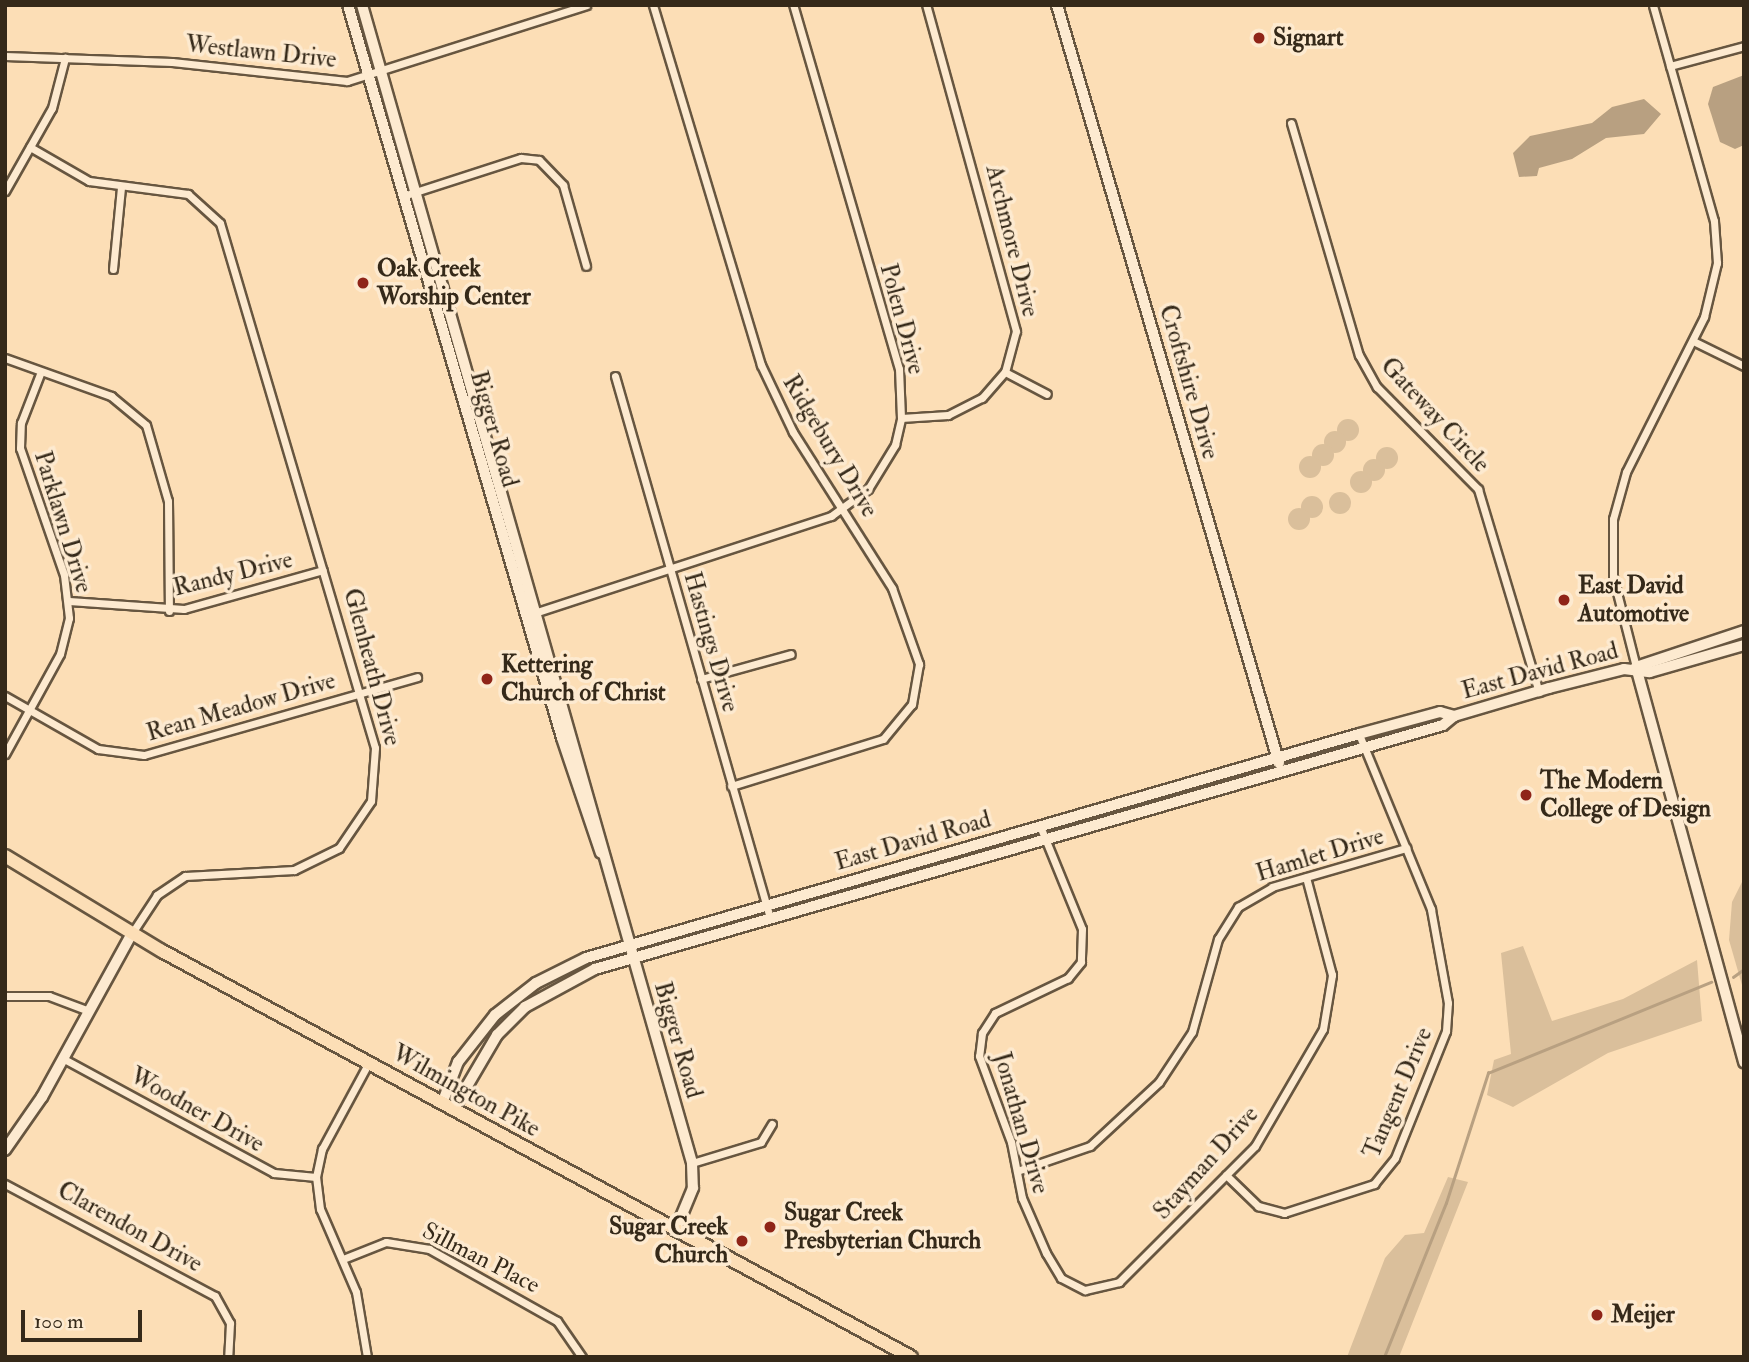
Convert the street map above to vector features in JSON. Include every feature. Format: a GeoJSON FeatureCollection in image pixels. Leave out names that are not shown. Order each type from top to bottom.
{"type":"FeatureCollection","features":[{"type":"Feature","properties":{"kind":"main road","name":"Wilmington Pike"},"geometry":{"type":"LineString","coordinates":[[5,856],[132,933],[911,1357]]}},
{"type":"Feature","properties":{"kind":"street","name":"Bigger Road"},"geometry":{"type":"LineString","coordinates":[[348,5],[588,825],[606,862]]}},
{"type":"Feature","properties":{"kind":"street","name":"Bigger Road"},"geometry":{"type":"LineString","coordinates":[[362,5],[538,611],[632,957],[692,1163],[693,1188],[676,1229]]}},
{"type":"Feature","properties":{"kind":"street","name":"Westlawn Drive"},"geometry":{"type":"LineString","coordinates":[[5,56],[172,62],[332,82],[380,71],[586,5]]}},
{"type":"Feature","properties":{"kind":"street","name":"Ridgebury Drive"},"geometry":{"type":"LineString","coordinates":[[653,5],[757,353],[793,432],[892,588],[914,640],[919,675],[912,704],[891,733],[869,747],[732,786]]}},
{"type":"Feature","properties":{"kind":"street","name":"Polen Drive"},"geometry":{"type":"LineString","coordinates":[[527,615],[671,570],[843,510],[877,478],[901,418],[899,369],[793,5]]}},
{"type":"Feature","properties":{"kind":"street","name":"Archmore Drive"},"geometry":{"type":"LineString","coordinates":[[926,5],[1014,309],[1016,331],[1005,372]]}},
{"type":"Feature","properties":{"kind":"street","name":"Croftshire Drive"},"geometry":{"type":"LineString","coordinates":[[1057,5],[1282,770]]}},
{"type":"Feature","properties":{"kind":"street"},"geometry":{"type":"LineString","coordinates":[[1653,5],[1717,244],[1710,300],[1693,341],[1626,472],[1613,519],[1613,577],[1744,1063]]}},
{"type":"Feature","properties":{"kind":"street"},"geometry":{"type":"LineString","coordinates":[[1670,66],[1744,46]]}},
{"type":"Feature","properties":{"kind":"street"},"geometry":{"type":"LineString","coordinates":[[5,191],[59,92],[65,58]]}},
{"type":"Feature","properties":{"kind":"street","name":"Gateway Circle"},"geometry":{"type":"LineString","coordinates":[[1292,123],[1359,355],[1377,387],[1478,489],[1539,692]]}},
{"type":"Feature","properties":{"kind":"street","name":"Glenheath Drive"},"geometry":{"type":"LineString","coordinates":[[5,1150],[64,1059],[132,933],[157,895],[185,876],[294,870],[329,855],[351,836],[371,800],[376,772],[359,693],[220,223],[188,194],[89,181],[30,147]]}},
{"type":"Feature","properties":{"kind":"street"},"geometry":{"type":"LineString","coordinates":[[404,196],[521,158],[539,160],[562,185],[586,266]]}},
{"type":"Feature","properties":{"kind":"street"},"geometry":{"type":"LineString","coordinates":[[113,270],[121,187]]}},
{"type":"Feature","properties":{"kind":"street"},"geometry":{"type":"LineString","coordinates":[[1693,341],[1744,366]]}},
{"type":"Feature","properties":{"kind":"street"},"geometry":{"type":"LineString","coordinates":[[5,358],[40,374],[121,401],[150,433],[168,500],[169,611]]}},
{"type":"Feature","properties":{"kind":"street"},"geometry":{"type":"LineString","coordinates":[[901,418],[960,411],[1005,372],[1047,394]]}},
{"type":"Feature","properties":{"kind":"street","name":"Parklawn Drive"},"geometry":{"type":"LineString","coordinates":[[5,754],[64,642],[69,601],[20,448],[21,423],[40,374]]}},
{"type":"Feature","properties":{"kind":"street","name":"Hastings Drive"},"geometry":{"type":"LineString","coordinates":[[615,376],[770,918]]}},
{"type":"Feature","properties":{"kind":"street","name":"Randy Drive"},"geometry":{"type":"LineString","coordinates":[[69,601],[104,599],[169,611],[323,570]]}},
{"type":"Feature","properties":{"kind":"street","name":"East David Road"},"geometry":{"type":"LineString","coordinates":[[448,1105],[497,1035],[525,1007],[573,977],[632,957],[1443,725],[1454,716],[1636,667],[1744,631]]}},
{"type":"Feature","properties":{"kind":"street","name":"East David Road"},"geometry":{"type":"LineString","coordinates":[[1636,667],[1650,672],[1744,645]]}},
{"type":"Feature","properties":{"kind":"street"},"geometry":{"type":"LineString","coordinates":[[701,678],[791,654]]}},
{"type":"Feature","properties":{"kind":"street","name":"Rean Meadow Drive"},"geometry":{"type":"LineString","coordinates":[[5,696],[98,750],[144,755],[416,677]]}},
{"type":"Feature","properties":{"kind":"street","name":"East David Road"},"geometry":{"type":"LineString","coordinates":[[448,1105],[458,1062],[495,1015],[565,967],[629,945],[1359,734],[1440,712],[1454,716]]}},
{"type":"Feature","properties":{"kind":"street","name":"Tangent Drive"},"geometry":{"type":"LineString","coordinates":[[1226,1175],[1258,1206],[1289,1213],[1368,1188],[1395,1158],[1448,1017],[1436,928],[1359,734]]}},
{"type":"Feature","properties":{"kind":"street","name":"Jonathan Drive"},"geometry":{"type":"LineString","coordinates":[[1040,826],[1082,929],[1081,962],[1068,978],[995,1013],[979,1049],[1017,1171],[1022,1198],[1055,1271],[1070,1285],[1098,1290]]}},
{"type":"Feature","properties":{"kind":"street","name":"Hamlet Drive"},"geometry":{"type":"LineString","coordinates":[[1017,1171],[1090,1146],[1159,1082],[1196,1023],[1231,915],[1259,892],[1406,848]]}},
{"type":"Feature","properties":{"kind":"street","name":"Stayman Drive"},"geometry":{"type":"LineString","coordinates":[[1098,1290],[1131,1272],[1226,1175],[1275,1117],[1327,1018],[1332,975],[1306,877]]}},
{"type":"Feature","properties":{"kind":"street"},"geometry":{"type":"LineString","coordinates":[[5,996],[49,996],[89,1011]]}},
{"type":"Feature","properties":{"kind":"street","name":"Woodner Drive"},"geometry":{"type":"LineString","coordinates":[[64,1059],[265,1169],[316,1178]]}},
{"type":"Feature","properties":{"kind":"street"},"geometry":{"type":"LineString","coordinates":[[367,1357],[358,1299],[320,1209],[316,1178],[322,1149],[369,1062]]}},
{"type":"Feature","properties":{"kind":"street"},"geometry":{"type":"LineString","coordinates":[[692,1163],[761,1142],[772,1124]]}},
{"type":"Feature","properties":{"kind":"street","name":"Clarendon Drive"},"geometry":{"type":"LineString","coordinates":[[5,1184],[215,1296],[230,1324],[228,1357]]}},
{"type":"Feature","properties":{"kind":"street","name":"Sillman Place"},"geometry":{"type":"LineString","coordinates":[[343,1259],[386,1242],[416,1244],[558,1321],[582,1357]]}},
{"type":"Feature","properties":{"kind":"shaded area"},"geometry":{"type":"Polygon","coordinates":[[[1744,75],[1744,145],[1735,149],[1720,142],[1708,104],[1713,87],[1744,75]]]}},
{"type":"Feature","properties":{"kind":"shaded area"},"geometry":{"type":"Polygon","coordinates":[[[1644,99],[1661,114],[1644,134],[1606,138],[1572,159],[1539,168],[1537,176],[1519,177],[1513,153],[1530,136],[1592,123],[1612,107],[1644,99]]]}},
{"type":"Feature","properties":{"kind":"shaded area"},"geometry":{"type":"Polygon","coordinates":[[[1348,419],[1356,422],[1359,430],[1356,438],[1348,441],[1340,438],[1337,430],[1340,422],[1348,419]]]}},
{"type":"Feature","properties":{"kind":"shaded area"},"geometry":{"type":"Polygon","coordinates":[[[1335,431],[1343,434],[1346,442],[1343,450],[1335,453],[1327,450],[1324,442],[1327,434],[1335,431]]]}},
{"type":"Feature","properties":{"kind":"shaded area"},"geometry":{"type":"Polygon","coordinates":[[[1323,444],[1331,447],[1334,455],[1331,463],[1323,466],[1315,463],[1312,455],[1315,447],[1323,444]]]}},
{"type":"Feature","properties":{"kind":"shaded area"},"geometry":{"type":"Polygon","coordinates":[[[1387,447],[1395,450],[1398,458],[1395,466],[1387,469],[1379,466],[1376,458],[1379,450],[1387,447]]]}},
{"type":"Feature","properties":{"kind":"shaded area"},"geometry":{"type":"Polygon","coordinates":[[[1310,456],[1318,459],[1321,467],[1318,475],[1310,478],[1302,475],[1299,467],[1302,459],[1310,456]]]}},
{"type":"Feature","properties":{"kind":"shaded area"},"geometry":{"type":"Polygon","coordinates":[[[1374,459],[1382,462],[1385,470],[1382,478],[1374,481],[1366,478],[1363,470],[1366,462],[1374,459]]]}},
{"type":"Feature","properties":{"kind":"shaded area"},"geometry":{"type":"Polygon","coordinates":[[[1361,471],[1369,474],[1372,482],[1369,490],[1361,493],[1353,490],[1350,482],[1353,474],[1361,471]]]}},
{"type":"Feature","properties":{"kind":"shaded area"},"geometry":{"type":"Polygon","coordinates":[[[1340,492],[1348,495],[1351,503],[1348,511],[1340,514],[1332,511],[1329,503],[1332,495],[1340,492]]]}},
{"type":"Feature","properties":{"kind":"shaded area"},"geometry":{"type":"Polygon","coordinates":[[[1312,496],[1320,499],[1323,507],[1320,515],[1312,518],[1304,515],[1301,507],[1304,499],[1312,496]]]}},
{"type":"Feature","properties":{"kind":"shaded area"},"geometry":{"type":"Polygon","coordinates":[[[1299,508],[1307,511],[1310,519],[1307,527],[1299,530],[1291,527],[1288,519],[1291,511],[1299,508]]]}},
{"type":"Feature","properties":{"kind":"shaded area"},"geometry":{"type":"Polygon","coordinates":[[[1744,878],[1744,992],[1729,940],[1732,902],[1744,878]]]}},
{"type":"Feature","properties":{"kind":"shaded area"},"geometry":{"type":"Polygon","coordinates":[[[1523,946],[1552,1021],[1623,999],[1697,960],[1702,1021],[1608,1053],[1513,1107],[1487,1095],[1494,1060],[1511,1054],[1501,953],[1523,946]]]}},
{"type":"Feature","properties":{"kind":"shaded area"},"geometry":{"type":"Polygon","coordinates":[[[1448,1177],[1468,1182],[1399,1357],[1347,1357],[1385,1258],[1405,1235],[1424,1233],[1448,1177]]]}},
{"type":"Feature","properties":{"kind":"waterway"},"geometry":{"type":"LineString","coordinates":[[1733,977],[1744,969]]}},
{"type":"Feature","properties":{"kind":"waterway"},"geometry":{"type":"LineString","coordinates":[[1384,1357],[1446,1203],[1488,1073],[1711,982]]}},
{"type":"Feature","properties":{"kind":"place","name":"Signart"},"geometry":{"type":"Point","coordinates":[1259,38]}},
{"type":"Feature","properties":{"kind":"place","name":"Oak Creek Worship Center"},"geometry":{"type":"Point","coordinates":[363,283]}},
{"type":"Feature","properties":{"kind":"place","name":"East David Automotive"},"geometry":{"type":"Point","coordinates":[1564,600]}},
{"type":"Feature","properties":{"kind":"place","name":"Kettering Church of Christ"},"geometry":{"type":"Point","coordinates":[487,679]}},
{"type":"Feature","properties":{"kind":"place","name":"The Modern College of Design"},"geometry":{"type":"Point","coordinates":[1526,795]}},
{"type":"Feature","properties":{"kind":"place","name":"Sugar Creek Presbyterian Church"},"geometry":{"type":"Point","coordinates":[770,1227]}},
{"type":"Feature","properties":{"kind":"place","name":"Sugar Creek Church"},"geometry":{"type":"Point","coordinates":[742,1241]}},
{"type":"Feature","properties":{"kind":"place","name":"Meijer"},"geometry":{"type":"Point","coordinates":[1597,1315]}}]}
